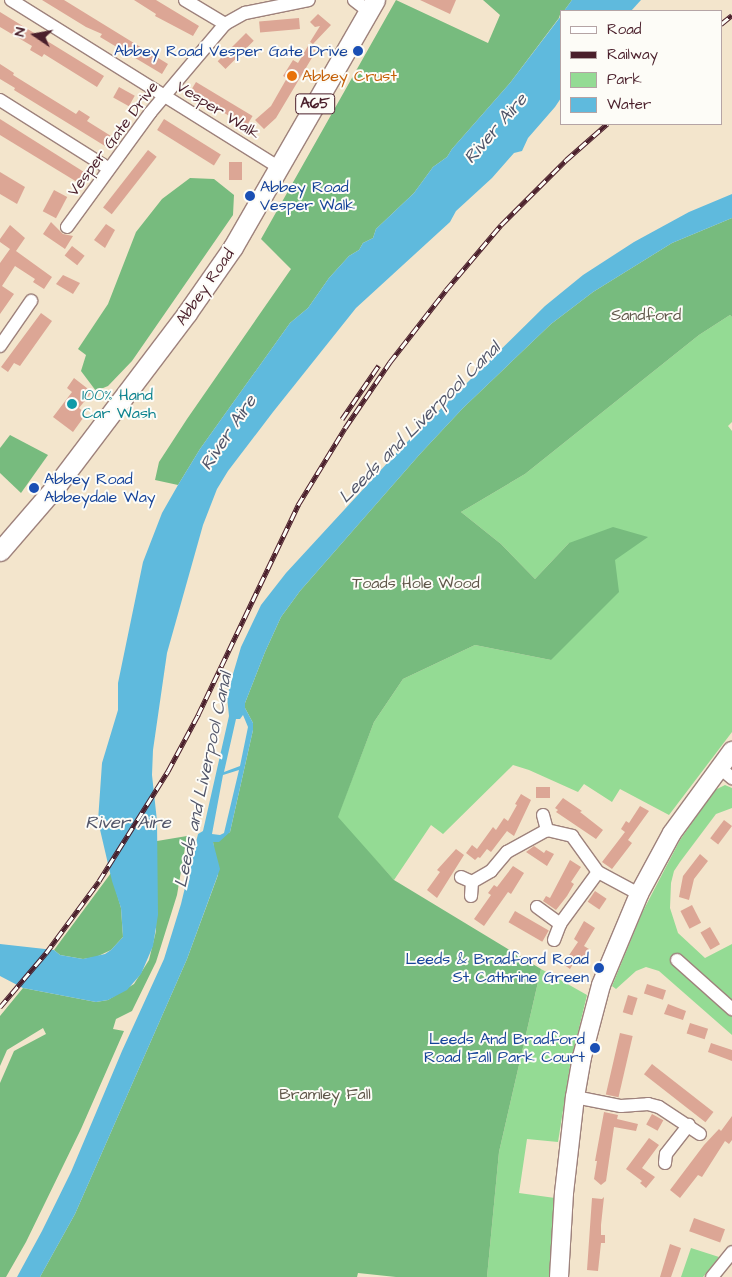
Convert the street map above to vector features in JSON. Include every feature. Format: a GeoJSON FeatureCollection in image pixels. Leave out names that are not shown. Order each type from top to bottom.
{"type":"FeatureCollection","features":[{"type":"Feature","properties":{"kind":"main road","name":"Abbey Road"},"geometry":{"type":"LineString","coordinates":[[0,551],[57,485],[187,313],[233,247],[280,168],[366,4]]}},
{"type":"Feature","properties":{"kind":"main road"},"geometry":{"type":"LineString","coordinates":[[559,1277],[564,1193],[575,1098],[582,1057],[601,985],[639,894],[672,833],[726,773],[732,752]]}},
{"type":"Feature","properties":{"kind":"street","name":"Vesper Walk"},"geometry":{"type":"LineString","coordinates":[[11,0],[280,168]]}},
{"type":"Feature","properties":{"kind":"street"},"geometry":{"type":"LineString","coordinates":[[185,0],[225,24]]}},
{"type":"Feature","properties":{"kind":"street","name":"Vesper Gate Drive"},"geometry":{"type":"LineString","coordinates":[[67,227],[108,168],[165,95],[225,24],[261,5],[310,0]]}},
{"type":"Feature","properties":{"kind":"street"},"geometry":{"type":"LineString","coordinates":[[0,100],[108,168]]}},
{"type":"Feature","properties":{"kind":"street"},"geometry":{"type":"LineString","coordinates":[[0,346],[31,301]]}},
{"type":"Feature","properties":{"kind":"street"},"geometry":{"type":"LineString","coordinates":[[543,815],[547,830]]}},
{"type":"Feature","properties":{"kind":"street"},"geometry":{"type":"LineString","coordinates":[[471,896],[466,879],[491,871],[507,852],[547,830],[572,836],[598,872],[639,894]]}},
{"type":"Feature","properties":{"kind":"street"},"geometry":{"type":"LineString","coordinates":[[554,940],[560,924],[598,872]]}},
{"type":"Feature","properties":{"kind":"street"},"geometry":{"type":"LineString","coordinates":[[537,907],[560,924]]}},
{"type":"Feature","properties":{"kind":"street"},"geometry":{"type":"LineString","coordinates":[[677,960],[732,1009]]}},
{"type":"Feature","properties":{"kind":"street"},"geometry":{"type":"LineString","coordinates":[[575,1098],[622,1106],[648,1104],[671,1113],[700,1134]]}},
{"type":"Feature","properties":{"kind":"street"},"geometry":{"type":"LineString","coordinates":[[665,1163],[666,1154],[688,1126]]}},
{"type":"Feature","properties":{"kind":"street"},"geometry":{"type":"LineString","coordinates":[[712,1277],[732,1252]]}},
{"type":"Feature","properties":{"kind":"green space"},"geometry":{"type":"Polygon","coordinates":[[[396,0],[488,43],[500,15],[483,0],[572,0],[565,10],[560,10],[559,18],[510,83],[447,157],[433,167],[414,193],[376,229],[373,238],[363,243],[359,250],[349,256],[329,278],[308,308],[290,323],[200,449],[178,485],[155,480],[159,462],[291,269],[261,239],[396,0]]]}},
{"type":"Feature","properties":{"kind":"green space"},"geometry":{"type":"Polygon","coordinates":[[[190,178],[214,179],[234,195],[233,215],[132,361],[108,386],[96,391],[81,371],[86,355],[78,349],[108,304],[136,232],[162,199],[190,178]]]}},
{"type":"Feature","properties":{"kind":"green space","name":"Bramley Fall"},"geometry":{"type":"Polygon","coordinates":[[[732,218],[732,317],[730,315],[699,335],[525,474],[461,512],[501,544],[535,579],[569,543],[613,527],[648,537],[615,560],[619,592],[551,660],[475,645],[403,679],[374,722],[338,817],[394,880],[541,969],[499,1152],[487,1277],[396,1277],[358,1273],[357,1277],[40,1277],[75,1214],[187,959],[218,875],[213,842],[230,832],[253,730],[253,723],[245,708],[245,703],[281,617],[300,591],[420,454],[463,408],[551,324],[593,292],[672,243],[732,218]]]}},
{"type":"Feature","properties":{"kind":"green space"},"geometry":{"type":"Polygon","coordinates":[[[730,315],[732,317],[732,422],[728,426],[732,431],[732,732],[669,815],[620,789],[612,802],[584,784],[578,792],[529,770],[513,765],[443,834],[431,825],[394,880],[337,818],[374,722],[403,679],[475,645],[551,660],[569,543],[535,579],[501,544],[461,512],[525,474],[699,335],[730,315]]]}},
{"type":"Feature","properties":{"kind":"green space"},"geometry":{"type":"Polygon","coordinates":[[[10,435],[48,455],[21,493],[0,473],[0,448],[10,435]]]}},
{"type":"Feature","properties":{"kind":"green space"},"geometry":{"type":"Polygon","coordinates":[[[725,785],[732,788],[732,808],[716,814],[674,871],[671,883],[670,908],[678,933],[705,958],[732,944],[732,1004],[677,955],[671,962],[732,1014],[732,1035],[659,971],[646,967],[636,971],[616,989],[612,986],[642,913],[680,840],[715,790],[725,785]]]}},
{"type":"Feature","properties":{"kind":"green space"},"geometry":{"type":"Polygon","coordinates":[[[187,836],[177,895],[156,962],[132,1011],[116,1019],[113,1029],[124,1031],[81,1129],[26,1242],[6,1277],[0,1277],[0,1083],[14,1051],[46,1034],[43,1028],[7,1050],[0,1066],[0,1016],[23,988],[96,1002],[108,1000],[134,984],[149,960],[156,931],[157,841],[187,836]]]}},
{"type":"Feature","properties":{"kind":"green space"},"geometry":{"type":"Polygon","coordinates":[[[111,873],[121,908],[123,937],[111,950],[96,957],[83,959],[60,955],[54,950],[111,873]]]}},
{"type":"Feature","properties":{"kind":"green space"},"geometry":{"type":"Polygon","coordinates":[[[541,969],[587,995],[570,1066],[558,1142],[527,1139],[519,1193],[555,1198],[549,1277],[487,1277],[499,1152],[541,969]]]}},
{"type":"Feature","properties":{"kind":"green space"},"geometry":{"type":"Polygon","coordinates":[[[691,1248],[719,1257],[703,1277],[681,1277],[691,1248]]]}},
{"type":"Feature","properties":{"kind":"water"},"geometry":{"type":"Polygon","coordinates":[[[572,0],[641,0],[632,10],[565,10],[572,0]]]}},
{"type":"Feature","properties":{"kind":"water","name":"River Aire"},"geometry":{"type":"Polygon","coordinates":[[[560,17],[560,100],[555,107],[528,138],[522,151],[514,153],[492,178],[456,211],[450,222],[356,308],[273,412],[228,471],[217,489],[203,525],[167,653],[153,750],[152,775],[157,821],[158,915],[153,946],[141,974],[127,990],[108,1000],[96,1002],[23,988],[0,976],[0,944],[54,950],[60,955],[83,959],[105,954],[123,937],[121,908],[112,881],[98,821],[102,763],[118,710],[118,683],[143,562],[162,513],[200,449],[290,323],[308,308],[329,278],[349,256],[359,250],[363,243],[373,238],[376,229],[414,193],[433,167],[447,157],[510,83],[560,17]]]}},
{"type":"Feature","properties":{"kind":"water"},"geometry":{"type":"Polygon","coordinates":[[[732,194],[732,218],[672,243],[593,292],[551,324],[463,408],[420,454],[300,591],[281,617],[245,703],[245,708],[253,723],[253,730],[230,832],[219,842],[213,842],[220,869],[187,959],[75,1214],[40,1277],[17,1277],[71,1172],[122,1051],[164,959],[181,904],[198,834],[203,831],[229,716],[227,697],[233,674],[241,647],[261,605],[286,573],[403,446],[545,306],[583,275],[634,242],[689,212],[732,194]],[[243,715],[240,719],[236,719],[224,772],[240,766],[248,727],[243,715]],[[239,770],[223,775],[212,834],[220,835],[224,833],[239,770]]]}},
{"type":"Feature","properties":{"kind":"building"},"geometry":{"type":"Polygon","coordinates":[[[42,0],[64,0],[168,64],[162,74],[100,37],[102,34],[86,27],[42,0]]]}},
{"type":"Feature","properties":{"kind":"building"},"geometry":{"type":"Polygon","coordinates":[[[134,0],[156,0],[199,26],[193,36],[155,16],[156,14],[134,0]]]}},
{"type":"Feature","properties":{"kind":"building"},"geometry":{"type":"Polygon","coordinates":[[[420,0],[456,0],[450,14],[420,0]]]}},
{"type":"Feature","properties":{"kind":"building"},"geometry":{"type":"Polygon","coordinates":[[[0,12],[104,76],[97,87],[44,54],[42,57],[30,50],[32,46],[0,27],[0,12]]]}},
{"type":"Feature","properties":{"kind":"building"},"geometry":{"type":"Polygon","coordinates":[[[318,14],[331,25],[313,44],[310,42],[320,26],[315,27],[310,22],[318,14]]]}},
{"type":"Feature","properties":{"kind":"building"},"geometry":{"type":"Polygon","coordinates":[[[299,18],[300,29],[260,32],[259,21],[299,18]]]}},
{"type":"Feature","properties":{"kind":"building"},"geometry":{"type":"Polygon","coordinates":[[[246,33],[254,41],[225,69],[218,61],[246,33]]]}},
{"type":"Feature","properties":{"kind":"building"},"geometry":{"type":"Polygon","coordinates":[[[308,46],[316,51],[276,118],[264,129],[255,120],[271,106],[287,78],[283,76],[293,60],[298,63],[308,46]]]}},
{"type":"Feature","properties":{"kind":"building"},"geometry":{"type":"Polygon","coordinates":[[[0,64],[14,73],[13,75],[76,114],[79,110],[90,117],[87,121],[111,136],[105,146],[14,90],[15,88],[0,79],[0,64]]]}},
{"type":"Feature","properties":{"kind":"building"},"geometry":{"type":"Polygon","coordinates":[[[196,82],[253,116],[246,126],[190,92],[196,82]]]}},
{"type":"Feature","properties":{"kind":"building"},"geometry":{"type":"Polygon","coordinates":[[[119,87],[135,96],[129,106],[113,97],[119,87]]]}},
{"type":"Feature","properties":{"kind":"building"},"geometry":{"type":"Polygon","coordinates":[[[0,119],[84,172],[77,182],[0,135],[0,119]]]}},
{"type":"Feature","properties":{"kind":"building"},"geometry":{"type":"Polygon","coordinates":[[[164,119],[221,155],[214,166],[157,130],[164,119]]]}},
{"type":"Feature","properties":{"kind":"building"},"geometry":{"type":"Polygon","coordinates":[[[148,150],[157,157],[112,214],[103,208],[148,150]]]}},
{"type":"Feature","properties":{"kind":"building"},"geometry":{"type":"Polygon","coordinates":[[[229,162],[242,162],[242,180],[229,180],[229,162]]]}},
{"type":"Feature","properties":{"kind":"building"},"geometry":{"type":"Polygon","coordinates":[[[0,172],[25,187],[17,204],[0,194],[0,172]]]}},
{"type":"Feature","properties":{"kind":"building"},"geometry":{"type":"Polygon","coordinates":[[[54,190],[67,197],[56,218],[43,211],[54,190]]]}},
{"type":"Feature","properties":{"kind":"building"},"geometry":{"type":"Polygon","coordinates":[[[51,222],[63,234],[73,236],[65,249],[43,234],[51,222]]]}},
{"type":"Feature","properties":{"kind":"building"},"geometry":{"type":"Polygon","coordinates":[[[106,224],[115,230],[105,248],[94,240],[106,224]]]}},
{"type":"Feature","properties":{"kind":"building"},"geometry":{"type":"Polygon","coordinates":[[[10,225],[25,238],[16,251],[52,277],[44,289],[33,282],[35,279],[15,266],[2,286],[14,294],[0,314],[0,263],[10,249],[0,242],[0,239],[10,225]]]}},
{"type":"Feature","properties":{"kind":"building"},"geometry":{"type":"Polygon","coordinates":[[[72,246],[85,256],[77,265],[65,255],[72,246]]]}},
{"type":"Feature","properties":{"kind":"building"},"geometry":{"type":"Polygon","coordinates":[[[63,275],[80,283],[73,294],[56,284],[63,275]]]}},
{"type":"Feature","properties":{"kind":"building"},"geometry":{"type":"Polygon","coordinates":[[[41,313],[52,321],[20,366],[14,363],[8,372],[1,367],[41,313]]]}},
{"type":"Feature","properties":{"kind":"building","name":"100% Hand Car Wash"},"geometry":{"type":"Polygon","coordinates":[[[74,378],[92,392],[79,408],[86,414],[73,432],[53,417],[72,392],[67,388],[74,378]]]}},
{"type":"Feature","properties":{"kind":"building"},"geometry":{"type":"Polygon","coordinates":[[[536,787],[550,787],[550,798],[536,798],[536,787]]]}},
{"type":"Feature","properties":{"kind":"building"},"geometry":{"type":"Polygon","coordinates":[[[521,794],[531,800],[514,836],[507,831],[491,852],[487,849],[480,858],[478,857],[475,860],[466,853],[472,845],[477,849],[493,827],[496,830],[504,818],[508,821],[521,794]]]}},
{"type":"Feature","properties":{"kind":"building"},"geometry":{"type":"Polygon","coordinates":[[[563,798],[582,811],[580,812],[603,830],[596,839],[556,812],[558,810],[555,808],[563,798]]]}},
{"type":"Feature","properties":{"kind":"building"},"geometry":{"type":"Polygon","coordinates":[[[640,806],[649,811],[628,840],[632,843],[612,869],[602,862],[625,832],[621,829],[626,821],[629,823],[640,806]]]}},
{"type":"Feature","properties":{"kind":"building"},"geometry":{"type":"Polygon","coordinates":[[[724,820],[732,826],[718,844],[710,838],[724,820]]]}},
{"type":"Feature","properties":{"kind":"building"},"geometry":{"type":"Polygon","coordinates":[[[534,846],[544,853],[546,850],[554,854],[547,866],[526,852],[534,846]]]}},
{"type":"Feature","properties":{"kind":"building"},"geometry":{"type":"Polygon","coordinates":[[[456,849],[464,855],[437,898],[427,890],[440,872],[437,870],[456,849]]]}},
{"type":"Feature","properties":{"kind":"building"},"geometry":{"type":"Polygon","coordinates":[[[700,854],[708,861],[694,879],[689,900],[679,897],[683,876],[700,854]]]}},
{"type":"Feature","properties":{"kind":"building"},"geometry":{"type":"Polygon","coordinates":[[[570,860],[581,867],[571,882],[574,884],[556,910],[543,901],[546,896],[550,898],[570,860]]]}},
{"type":"Feature","properties":{"kind":"building"},"geometry":{"type":"Polygon","coordinates":[[[513,866],[524,873],[511,894],[508,892],[484,926],[474,919],[491,895],[488,893],[494,885],[497,887],[513,866]]]}},
{"type":"Feature","properties":{"kind":"building"},"geometry":{"type":"Polygon","coordinates":[[[595,891],[607,899],[599,910],[588,902],[595,891]]]}},
{"type":"Feature","properties":{"kind":"building"},"geometry":{"type":"Polygon","coordinates":[[[692,905],[701,923],[689,929],[680,911],[692,905]]]}},
{"type":"Feature","properties":{"kind":"building"},"geometry":{"type":"Polygon","coordinates":[[[515,911],[549,930],[542,942],[508,922],[515,911]]]}},
{"type":"Feature","properties":{"kind":"building"},"geometry":{"type":"Polygon","coordinates":[[[584,921],[595,928],[584,946],[589,949],[578,965],[574,962],[570,969],[563,964],[578,942],[574,939],[584,921]]]}},
{"type":"Feature","properties":{"kind":"building"},"geometry":{"type":"Polygon","coordinates":[[[710,927],[720,944],[710,950],[700,932],[710,927]]]}},
{"type":"Feature","properties":{"kind":"building"},"geometry":{"type":"Polygon","coordinates":[[[647,984],[666,990],[663,1000],[644,994],[647,984]]]}},
{"type":"Feature","properties":{"kind":"building"},"geometry":{"type":"Polygon","coordinates":[[[628,995],[638,998],[632,1015],[623,1012],[628,995]]]}},
{"type":"Feature","properties":{"kind":"building"},"geometry":{"type":"Polygon","coordinates":[[[668,1004],[686,1011],[683,1020],[664,1014],[668,1004]]]}},
{"type":"Feature","properties":{"kind":"building"},"geometry":{"type":"Polygon","coordinates":[[[690,1023],[708,1029],[705,1039],[687,1033],[690,1023]]]}},
{"type":"Feature","properties":{"kind":"building"},"geometry":{"type":"Polygon","coordinates":[[[620,1033],[633,1036],[618,1097],[606,1094],[620,1033]]]}},
{"type":"Feature","properties":{"kind":"building"},"geometry":{"type":"Polygon","coordinates":[[[711,1043],[732,1050],[732,1061],[708,1052],[711,1043]]]}},
{"type":"Feature","properties":{"kind":"building"},"geometry":{"type":"Polygon","coordinates":[[[652,1064],[713,1112],[705,1122],[644,1074],[652,1064]]]}},
{"type":"Feature","properties":{"kind":"building"},"geometry":{"type":"Polygon","coordinates":[[[604,1112],[618,1115],[617,1119],[638,1124],[636,1131],[614,1127],[606,1181],[601,1185],[594,1179],[597,1161],[595,1161],[604,1112]]]}},
{"type":"Feature","properties":{"kind":"building"},"geometry":{"type":"Polygon","coordinates":[[[652,1114],[663,1120],[658,1131],[646,1124],[652,1114]]]}},
{"type":"Feature","properties":{"kind":"building"},"geometry":{"type":"Polygon","coordinates":[[[732,1116],[732,1140],[729,1144],[725,1141],[702,1177],[698,1175],[680,1198],[670,1190],[704,1145],[719,1129],[721,1131],[732,1116]]]}},
{"type":"Feature","properties":{"kind":"building"},"geometry":{"type":"Polygon","coordinates":[[[649,1138],[659,1145],[642,1168],[655,1177],[646,1188],[640,1183],[642,1181],[626,1169],[649,1138]]]}},
{"type":"Feature","properties":{"kind":"building"},"geometry":{"type":"Polygon","coordinates":[[[604,1197],[601,1235],[605,1235],[605,1243],[601,1243],[598,1271],[587,1270],[592,1198],[602,1199],[604,1197]]]}},
{"type":"Feature","properties":{"kind":"building"},"geometry":{"type":"Polygon","coordinates":[[[694,1218],[725,1229],[720,1242],[689,1231],[694,1218]]]}},
{"type":"Feature","properties":{"kind":"building"},"geometry":{"type":"Polygon","coordinates":[[[670,1244],[681,1248],[671,1277],[660,1277],[670,1244]]]}},
{"type":"Feature","properties":{"kind":"railway"},"geometry":{"type":"LineString","coordinates":[[722,23],[732,15]]}},
{"type":"Feature","properties":{"kind":"railway"},"geometry":{"type":"LineString","coordinates":[[0,1007],[46,953],[99,881],[168,771],[198,715],[298,505],[345,428],[390,362],[446,290],[501,225],[566,160],[606,125]]}},
{"type":"Feature","properties":{"kind":"railway"},"geometry":{"type":"LineString","coordinates":[[342,419],[379,365]]}},
{"type":"Feature","properties":{"kind":"place","name":"Abbey Road Vesper Gate Drive"},"geometry":{"type":"Point","coordinates":[358,51]}},
{"type":"Feature","properties":{"kind":"place","name":"Abbey Crust"},"geometry":{"type":"Point","coordinates":[292,76]}},
{"type":"Feature","properties":{"kind":"place","name":"Abbey Road Vesper Walk"},"geometry":{"type":"Point","coordinates":[250,196]}},
{"type":"Feature","properties":{"kind":"place","name":"100% Hand Car Wash"},"geometry":{"type":"Point","coordinates":[72,404]}},
{"type":"Feature","properties":{"kind":"place","name":"Abbey Road Abbeydale Way"},"geometry":{"type":"Point","coordinates":[34,488]}},
{"type":"Feature","properties":{"kind":"place","name":"Leeds & Bradford Road St Cathrine Green"},"geometry":{"type":"Point","coordinates":[599,968]}},
{"type":"Feature","properties":{"kind":"place","name":"Leeds And Bradford Road Fall Park Court"},"geometry":{"type":"Point","coordinates":[595,1048]}},
{"type":"Feature","properties":{"kind":"park label","name":"Sandford"},"geometry":{"type":"Point","coordinates":[646,315]}},
{"type":"Feature","properties":{"kind":"park label","name":"Toads Hole Wood"},"geometry":{"type":"Point","coordinates":[416,583]}},
{"type":"Feature","properties":{"kind":"water label","name":"Leeds and Liverpool Canal"},"geometry":{"type":"Point","coordinates":[420,423]}},
{"type":"Feature","properties":{"kind":"water label","name":"Leeds and Liverpool Canal"},"geometry":{"type":"Point","coordinates":[204,780]}}]}
